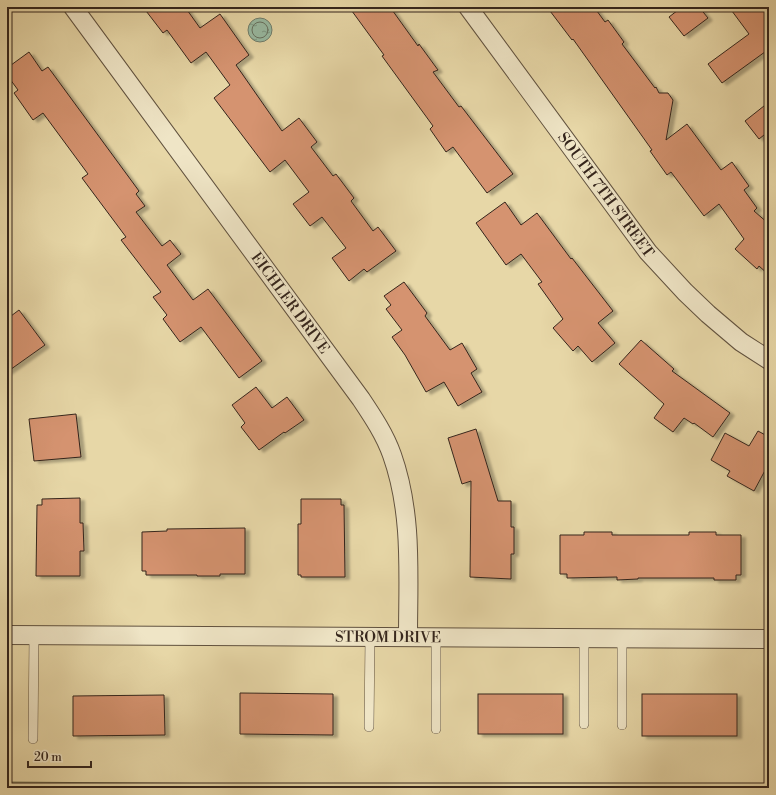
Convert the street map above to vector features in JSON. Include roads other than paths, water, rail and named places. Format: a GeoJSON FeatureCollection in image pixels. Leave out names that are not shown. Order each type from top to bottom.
{"type":"FeatureCollection","features":[{"type":"Feature","properties":{"kind":"street","name":"EICHLER DRIVE"},"geometry":{"type":"LineString","coordinates":[[74,7],[361,399],[382,432],[398,472],[407,520],[408,637]]}},
{"type":"Feature","properties":{"kind":"street","name":"SOUTH 7TH STREET"},"geometry":{"type":"LineString","coordinates":[[468,7],[648,252],[685,292],[708,314],[741,342],[769,360]]}},
{"type":"Feature","properties":{"kind":"street","name":"STROM DRIVE"},"geometry":{"type":"LineString","coordinates":[[7,635],[769,639]]}},
{"type":"Feature","properties":{"kind":"lane"},"geometry":{"type":"LineString","coordinates":[[33,739],[34,634]]}},
{"type":"Feature","properties":{"kind":"lane"},"geometry":{"type":"LineString","coordinates":[[369,727],[370,637]]}},
{"type":"Feature","properties":{"kind":"lane"},"geometry":{"type":"LineString","coordinates":[[436,637],[436,729]]}},
{"type":"Feature","properties":{"kind":"lane"},"geometry":{"type":"LineString","coordinates":[[584,639],[584,724]]}},
{"type":"Feature","properties":{"kind":"lane"},"geometry":{"type":"LineString","coordinates":[[622,639],[622,725]]}},
{"type":"Feature","properties":{"kind":"water"},"geometry":{"type":"Polygon","coordinates":[[[260,18],[268,22],[272,30],[268,38],[260,42],[252,38],[248,30],[252,22],[260,18]]]}}]}
